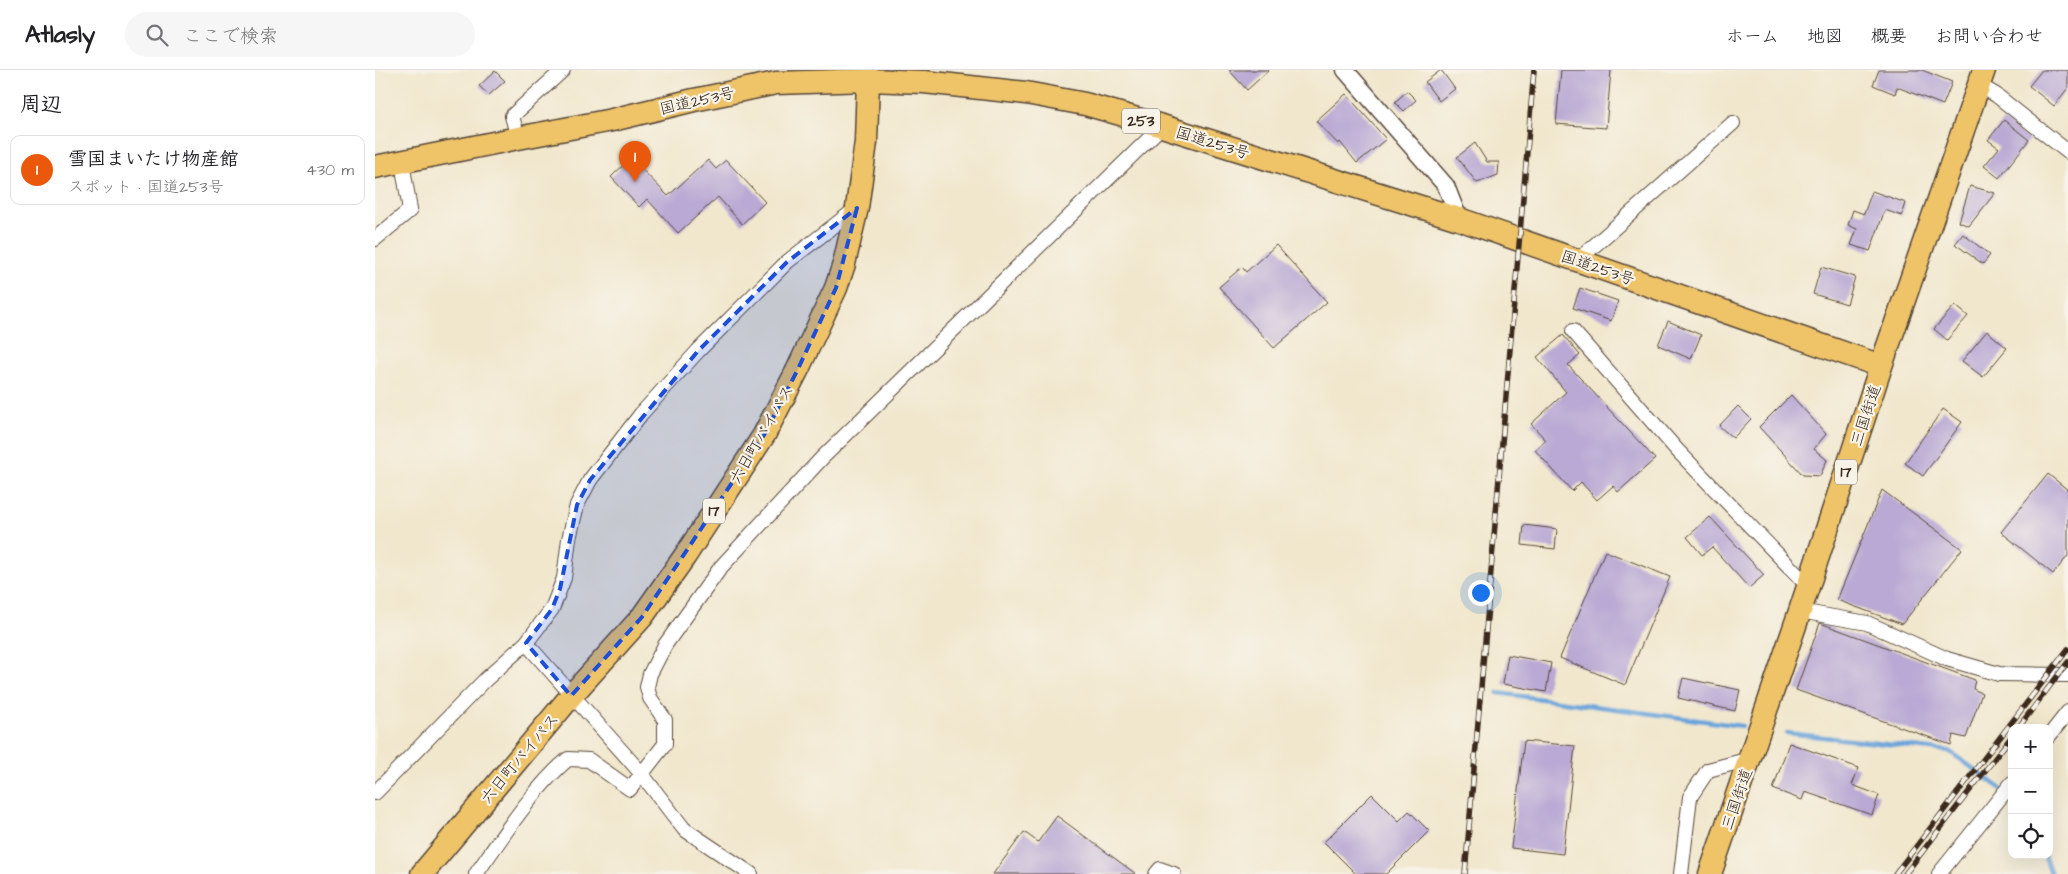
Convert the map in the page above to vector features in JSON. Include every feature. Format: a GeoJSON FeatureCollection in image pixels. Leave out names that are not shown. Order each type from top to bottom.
{"type":"FeatureCollection","features":[{"type":"Feature","properties":{"kind":"highway","name":"三国街道"},"geometry":{"type":"LineString","coordinates":[[1710,874],[1881,366],[1981,78]]}},
{"type":"Feature","properties":{"kind":"highway","name":"国道253号"},"geometry":{"type":"LineString","coordinates":[[375,167],[612,120],[776,83],[869,80],[924,82],[1026,93],[1085,104],[1162,126],[1459,219],[1881,366]]}},
{"type":"Feature","properties":{"kind":"highway","name":"六日町バイパス"},"geometry":{"type":"LineString","coordinates":[[422,874],[571,696],[642,617],[685,556],[764,435],[836,288],[844,264],[857,208],[866,142],[869,80]]}},
{"type":"Feature","properties":{"kind":"street"},"geometry":{"type":"LineString","coordinates":[[518,138],[512,116],[563,70]]}},
{"type":"Feature","properties":{"kind":"street"},"geometry":{"type":"LineString","coordinates":[[1345,70],[1446,186],[1459,219]]}},
{"type":"Feature","properties":{"kind":"street"},"geometry":{"type":"LineString","coordinates":[[1981,78],[1995,95],[2068,152]]}},
{"type":"Feature","properties":{"kind":"street"},"geometry":{"type":"LineString","coordinates":[[1578,260],[1733,123]]}},
{"type":"Feature","properties":{"kind":"street"},"geometry":{"type":"LineString","coordinates":[[476,874],[497,843],[541,788],[568,759],[589,760],[630,789],[665,744],[665,720],[650,698],[647,687],[650,674],[665,645],[721,567],[829,451],[1162,126]]}},
{"type":"Feature","properties":{"kind":"street"},"geometry":{"type":"LineString","coordinates":[[375,240],[410,210],[403,162]]}},
{"type":"Feature","properties":{"kind":"street"},"geometry":{"type":"LineString","coordinates":[[375,793],[485,680],[525,643],[552,609],[560,590],[567,564],[569,539],[577,505],[590,480],[641,414],[698,351],[787,262],[857,208]]}},
{"type":"Feature","properties":{"kind":"street"},"geometry":{"type":"LineString","coordinates":[[1573,331],[1677,450],[1808,586]]}},
{"type":"Feature","properties":{"kind":"street"},"geometry":{"type":"LineString","coordinates":[[1800,611],[1867,623],[1947,658],[1999,674],[2068,675]]}},
{"type":"Feature","properties":{"kind":"street"},"geometry":{"type":"LineString","coordinates":[[525,643],[641,773],[684,829],[751,874]]}},
{"type":"Feature","properties":{"kind":"street"},"geometry":{"type":"LineString","coordinates":[[2053,731],[2068,712]]}},
{"type":"Feature","properties":{"kind":"street"},"geometry":{"type":"LineString","coordinates":[[1681,874],[1690,797],[1708,770],[1750,759]]}},
{"type":"Feature","properties":{"kind":"street"},"geometry":{"type":"LineString","coordinates":[[1939,874],[2008,788]]}},
{"type":"Feature","properties":{"kind":"street"},"geometry":{"type":"LineString","coordinates":[[1156,874],[1160,869],[1174,874]]}},
{"type":"Feature","properties":{"kind":"highlighted area"},"geometry":{"type":"Polygon","coordinates":[[[857,208],[836,288],[764,435],[642,617],[571,696],[526,643],[552,609],[560,589],[577,505],[590,480],[698,351],[787,262],[857,208]]]}},
{"type":"Feature","properties":{"kind":"building"},"geometry":{"type":"Polygon","coordinates":[[[1229,70],[1269,70],[1247,90],[1229,70]]]}},
{"type":"Feature","properties":{"kind":"building"},"geometry":{"type":"Polygon","coordinates":[[[1441,70],[1455,89],[1439,101],[1425,82],[1441,70]]]}},
{"type":"Feature","properties":{"kind":"building"},"geometry":{"type":"Polygon","coordinates":[[[1561,70],[1611,70],[1606,128],[1556,124],[1561,70]]]}},
{"type":"Feature","properties":{"kind":"building"},"geometry":{"type":"Polygon","coordinates":[[[1879,70],[1922,70],[1952,82],[1943,105],[1897,87],[1895,94],[1873,85],[1879,70]]]}},
{"type":"Feature","properties":{"kind":"building"},"geometry":{"type":"Polygon","coordinates":[[[2042,70],[2068,70],[2068,88],[2054,106],[2029,86],[2042,70]]]}},
{"type":"Feature","properties":{"kind":"building"},"geometry":{"type":"Polygon","coordinates":[[[495,71],[505,81],[489,95],[479,86],[495,71]]]}},
{"type":"Feature","properties":{"kind":"building"},"geometry":{"type":"Polygon","coordinates":[[[1407,91],[1416,100],[1404,111],[1395,102],[1407,91]]]}},
{"type":"Feature","properties":{"kind":"building"},"geometry":{"type":"Polygon","coordinates":[[[1346,94],[1386,139],[1357,163],[1340,142],[1338,144],[1316,121],[1346,94]]]}},
{"type":"Feature","properties":{"kind":"building"},"geometry":{"type":"Polygon","coordinates":[[[2004,120],[2029,140],[1999,178],[1984,166],[1999,148],[1988,140],[2004,120]]]}},
{"type":"Feature","properties":{"kind":"building"},"geometry":{"type":"Polygon","coordinates":[[[1475,143],[1487,162],[1499,162],[1498,175],[1477,183],[1457,157],[1475,143]]]}},
{"type":"Feature","properties":{"kind":"building"},"geometry":{"type":"Polygon","coordinates":[[[631,158],[668,196],[708,160],[716,169],[726,160],[765,202],[742,224],[718,197],[678,233],[647,199],[639,207],[611,177],[631,158]]]}},
{"type":"Feature","properties":{"kind":"building"},"geometry":{"type":"Polygon","coordinates":[[[1970,186],[1995,193],[1969,226],[1959,222],[1970,186]]]}},
{"type":"Feature","properties":{"kind":"building"},"geometry":{"type":"Polygon","coordinates":[[[1872,191],[1906,203],[1902,216],[1885,210],[1870,251],[1851,245],[1857,229],[1848,225],[1853,210],[1864,214],[1872,191]]]}},
{"type":"Feature","properties":{"kind":"building"},"geometry":{"type":"Polygon","coordinates":[[[1963,234],[1990,255],[1983,264],[1955,244],[1963,234]]]}},
{"type":"Feature","properties":{"kind":"building"},"geometry":{"type":"Polygon","coordinates":[[[1276,245],[1327,302],[1274,348],[1219,287],[1242,267],[1246,272],[1276,245]]]}},
{"type":"Feature","properties":{"kind":"building"},"geometry":{"type":"Polygon","coordinates":[[[1821,267],[1855,277],[1847,304],[1813,294],[1821,267]]]}},
{"type":"Feature","properties":{"kind":"building"},"geometry":{"type":"Polygon","coordinates":[[[1580,288],[1618,301],[1611,321],[1573,308],[1580,288]]]}},
{"type":"Feature","properties":{"kind":"building"},"geometry":{"type":"Polygon","coordinates":[[[1955,305],[1968,316],[1947,340],[1934,329],[1955,305]]]}},
{"type":"Feature","properties":{"kind":"building"},"geometry":{"type":"Polygon","coordinates":[[[1668,321],[1701,335],[1691,359],[1658,345],[1668,321]]]}},
{"type":"Feature","properties":{"kind":"building"},"geometry":{"type":"Polygon","coordinates":[[[1987,331],[2007,348],[1983,377],[1962,361],[1987,331]]]}},
{"type":"Feature","properties":{"kind":"building"},"geometry":{"type":"Polygon","coordinates":[[[1563,335],[1580,355],[1568,365],[1655,459],[1618,492],[1613,486],[1597,500],[1581,482],[1572,491],[1535,450],[1546,440],[1531,424],[1566,392],[1537,357],[1563,335]]]}},
{"type":"Feature","properties":{"kind":"building"},"geometry":{"type":"Polygon","coordinates":[[[1791,395],[1826,434],[1814,449],[1827,460],[1820,476],[1803,475],[1759,427],[1791,395]]]}},
{"type":"Feature","properties":{"kind":"building"},"geometry":{"type":"Polygon","coordinates":[[[1738,406],[1751,419],[1733,438],[1719,426],[1738,406]]]}},
{"type":"Feature","properties":{"kind":"building"},"geometry":{"type":"Polygon","coordinates":[[[1943,409],[1962,422],[1923,476],[1905,463],[1943,409]]]}},
{"type":"Feature","properties":{"kind":"building"},"geometry":{"type":"Polygon","coordinates":[[[2048,474],[2068,490],[2068,556],[2053,574],[2001,532],[2048,474]]]}},
{"type":"Feature","properties":{"kind":"building"},"geometry":{"type":"Polygon","coordinates":[[[1882,490],[1962,549],[1902,624],[1837,600],[1882,490]]]}},
{"type":"Feature","properties":{"kind":"building"},"geometry":{"type":"Polygon","coordinates":[[[1710,517],[1764,575],[1749,588],[1712,547],[1702,555],[1687,537],[1710,517]]]}},
{"type":"Feature","properties":{"kind":"building"},"geometry":{"type":"Polygon","coordinates":[[[1524,525],[1557,529],[1555,549],[1522,545],[1524,525]]]}},
{"type":"Feature","properties":{"kind":"building"},"geometry":{"type":"Polygon","coordinates":[[[1605,551],[1670,577],[1625,685],[1560,658],[1605,551]]]}},
{"type":"Feature","properties":{"kind":"building"},"geometry":{"type":"Polygon","coordinates":[[[1820,623],[1975,680],[1973,689],[1982,693],[1966,738],[1953,735],[1951,745],[1796,690],[1820,623]]]}},
{"type":"Feature","properties":{"kind":"building"},"geometry":{"type":"Polygon","coordinates":[[[1508,655],[1551,663],[1546,692],[1503,684],[1508,655]]]}},
{"type":"Feature","properties":{"kind":"building"},"geometry":{"type":"Polygon","coordinates":[[[1683,678],[1740,690],[1735,711],[1678,698],[1683,678]]]}},
{"type":"Feature","properties":{"kind":"building"},"geometry":{"type":"Polygon","coordinates":[[[1524,741],[1575,746],[1563,854],[1511,848],[1524,741]]]}},
{"type":"Feature","properties":{"kind":"building"},"geometry":{"type":"Polygon","coordinates":[[[1789,743],[1859,768],[1852,785],[1879,795],[1872,815],[1805,792],[1802,800],[1773,789],[1789,743]]]}},
{"type":"Feature","properties":{"kind":"building"},"geometry":{"type":"Polygon","coordinates":[[[1372,794],[1399,821],[1409,811],[1429,831],[1386,874],[1356,874],[1324,842],[1372,794]]]}},
{"type":"Feature","properties":{"kind":"building"},"geometry":{"type":"Polygon","coordinates":[[[1057,816],[1136,874],[993,874],[1024,832],[1038,842],[1057,816]]]}},
{"type":"Feature","properties":{"kind":"waterway"},"geometry":{"type":"LineString","coordinates":[[1498,693],[1742,726]]}},
{"type":"Feature","properties":{"kind":"waterway"},"geometry":{"type":"LineString","coordinates":[[1787,733],[1949,751],[2008,794]]}},
{"type":"Feature","properties":{"kind":"waterway"},"geometry":{"type":"LineString","coordinates":[[2045,859],[2051,874]]}},
{"type":"Feature","properties":{"kind":"railway"},"geometry":{"type":"LineString","coordinates":[[1465,874],[1534,70]]}},
{"type":"Feature","properties":{"kind":"railway"},"geometry":{"type":"LineString","coordinates":[[1895,874],[2068,649]]}},
{"type":"Feature","properties":{"kind":"railway"},"geometry":{"type":"LineString","coordinates":[[2021,724],[2068,662]]}},
{"type":"Feature","properties":{"kind":"railway"},"geometry":{"type":"LineString","coordinates":[[1905,874],[2008,741]]}},
{"type":"Feature","properties":{"kind":"place","name":"雪国まいたけ物産館"},"geometry":{"type":"Point","coordinates":[635,182]}}]}
